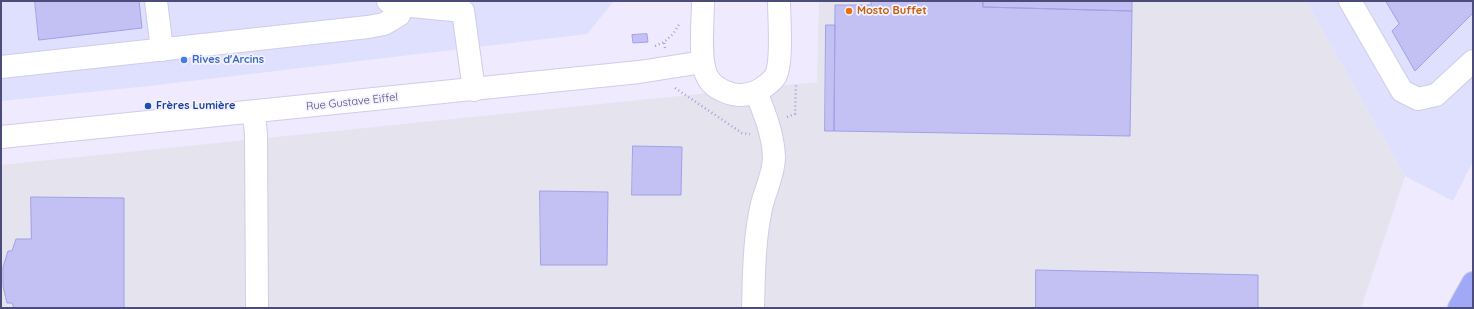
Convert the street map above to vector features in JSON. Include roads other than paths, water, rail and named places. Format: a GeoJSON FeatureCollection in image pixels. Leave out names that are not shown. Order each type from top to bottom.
{"type":"FeatureCollection","features":[{"type":"Feature","properties":{"kind":"highway"},"geometry":{"type":"LineString","coordinates":[[1459,308],[1473,283]]}},
{"type":"Feature","properties":{"kind":"street"},"geometry":{"type":"LineString","coordinates":[[156,1],[162,50]]}},
{"type":"Feature","properties":{"kind":"street"},"geometry":{"type":"LineString","coordinates":[[704,1],[703,62],[706,76],[715,87],[727,93],[741,96],[756,92],[768,84],[775,76],[779,64],[779,1]]}},
{"type":"Feature","properties":{"kind":"street"},"geometry":{"type":"LineString","coordinates":[[1350,1],[1402,91],[1418,99],[1436,95],[1473,61]]}},
{"type":"Feature","properties":{"kind":"street"},"geometry":{"type":"LineString","coordinates":[[1,67],[368,27],[384,24],[399,15],[394,3]]}},
{"type":"Feature","properties":{"kind":"street"},"geometry":{"type":"LineString","coordinates":[[394,3],[463,12],[474,90]]}},
{"type":"Feature","properties":{"kind":"street","name":"Rue Gustave Eiffel"},"geometry":{"type":"LineString","coordinates":[[1,138],[474,90],[639,72],[703,62]]}},
{"type":"Feature","properties":{"kind":"street"},"geometry":{"type":"LineString","coordinates":[[754,308],[756,239],[762,204],[770,181],[774,159],[773,140],[769,125],[756,92]]}},
{"type":"Feature","properties":{"kind":"street"},"geometry":{"type":"LineString","coordinates":[[254,112],[256,135],[257,308]]}},
{"type":"Feature","properties":{"kind":"place","name":"Mosto Buffet"},"geometry":{"type":"Point","coordinates":[849,11]}},
{"type":"Feature","properties":{"kind":"place","name":"Rives d'Arcins"},"geometry":{"type":"Point","coordinates":[184,60]}},
{"type":"Feature","properties":{"kind":"place","name":"Frères Lumière"},"geometry":{"type":"Point","coordinates":[148,106]}}]}
